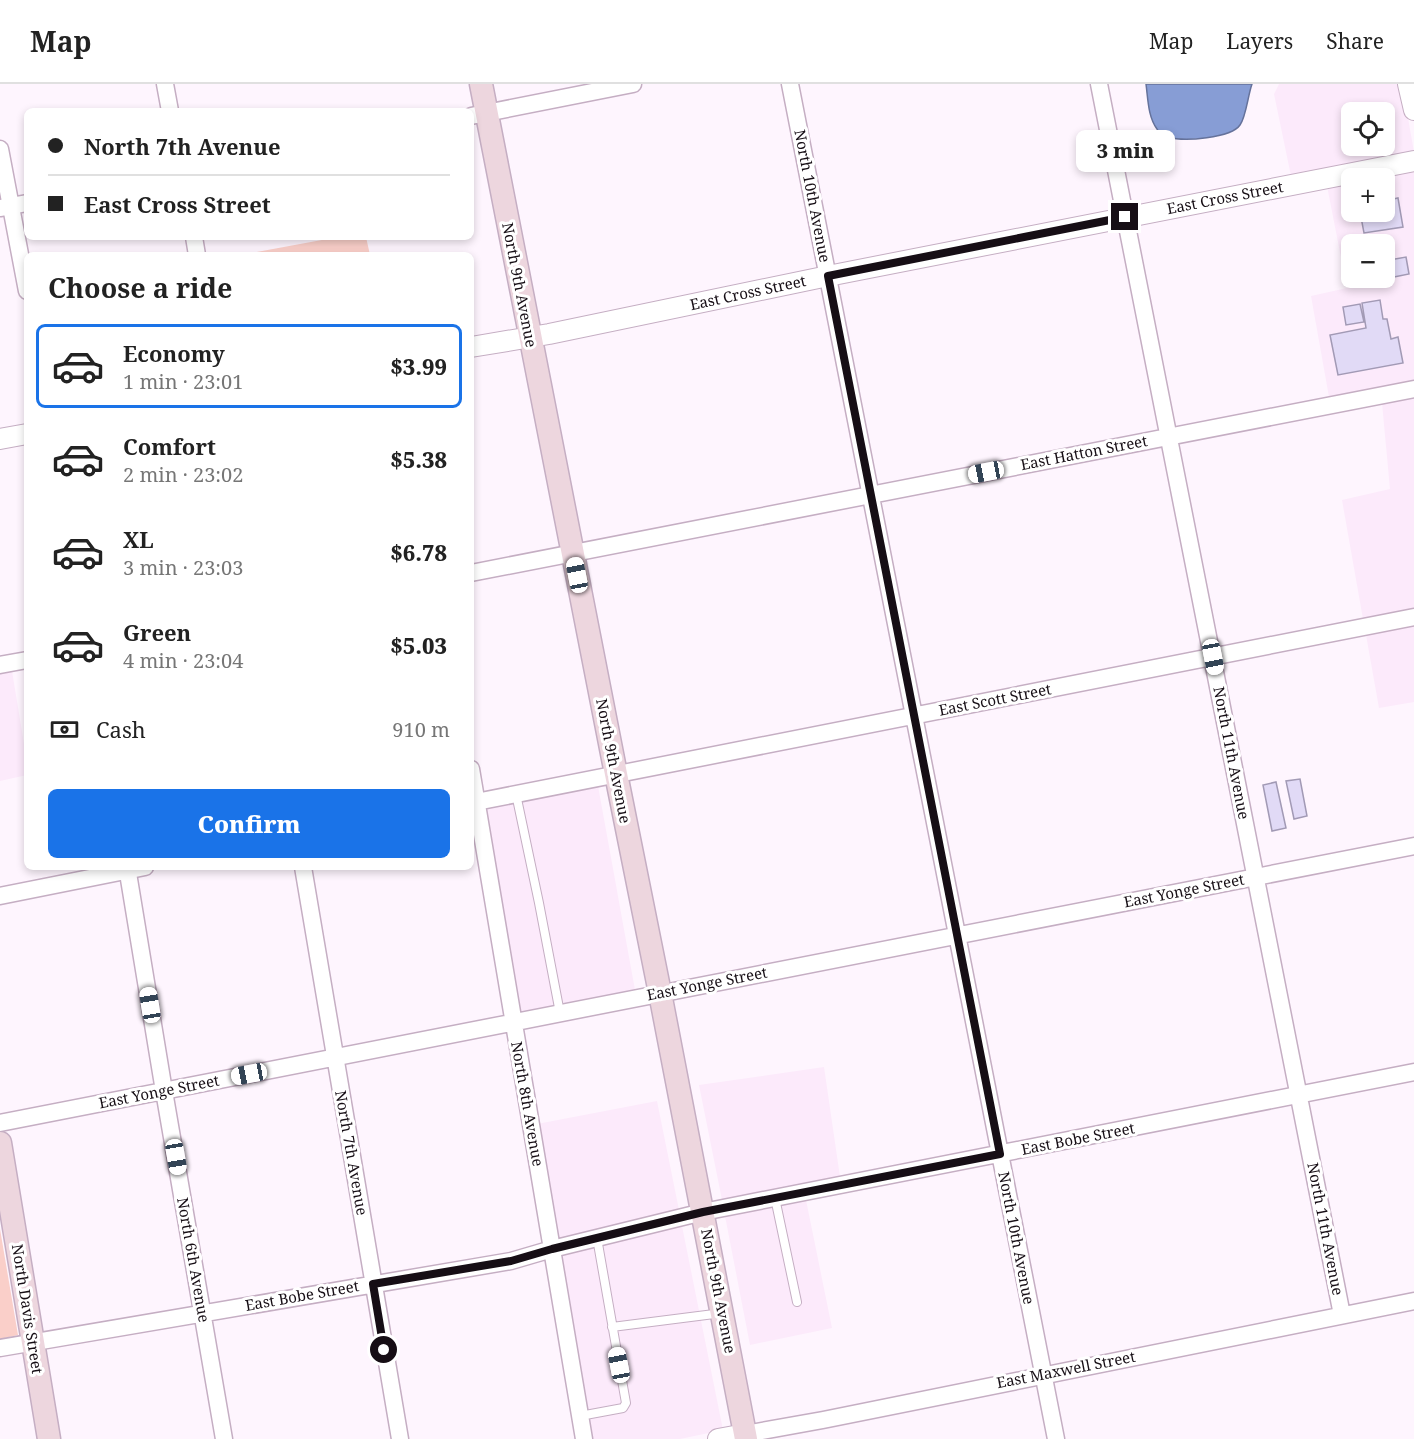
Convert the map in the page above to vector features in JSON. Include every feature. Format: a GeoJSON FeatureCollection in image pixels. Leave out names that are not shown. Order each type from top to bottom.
{"type":"FeatureCollection","features":[{"type":"Feature","properties":{"kind":"main road","name":"North 9th Avenue"},"geometry":{"type":"LineString","coordinates":[[481,84],[479,115],[530,338],[703,1212],[745,1436]]}},
{"type":"Feature","properties":{"kind":"main road","name":"North Davis Street"},"geometry":{"type":"LineString","coordinates":[[0,1143],[49,1439]]}},
{"type":"Feature","properties":{"kind":"street"},"geometry":{"type":"LineString","coordinates":[[165,84],[169,108]]}},
{"type":"Feature","properties":{"kind":"street"},"geometry":{"type":"LineString","coordinates":[[479,115],[629,84]]}},
{"type":"Feature","properties":{"kind":"street","name":"North 10th Avenue"},"geometry":{"type":"LineString","coordinates":[[790,84],[1056,1439]]}},
{"type":"Feature","properties":{"kind":"street","name":"North 11th Avenue"},"geometry":{"type":"LineString","coordinates":[[1099,84],[1342,1315]]}},
{"type":"Feature","properties":{"kind":"street"},"geometry":{"type":"LineString","coordinates":[[1408,84],[1414,110]]}},
{"type":"Feature","properties":{"kind":"street"},"geometry":{"type":"LineString","coordinates":[[0,149],[13,206],[24,273]]}},
{"type":"Feature","properties":{"kind":"street","name":"East Cross Street"},"geometry":{"type":"LineString","coordinates":[[474,347],[530,338],[828,276],[1414,161]]}},
{"type":"Feature","properties":{"kind":"street","name":"East Hatton Street"},"geometry":{"type":"LineString","coordinates":[[474,572],[1414,388]]}},
{"type":"Feature","properties":{"kind":"street"},"geometry":{"type":"LineString","coordinates":[[0,439],[24,435]]}},
{"type":"Feature","properties":{"kind":"street","name":"East Scott Street"},"geometry":{"type":"LineString","coordinates":[[474,802],[1414,617]]}},
{"type":"Feature","properties":{"kind":"street"},"geometry":{"type":"LineString","coordinates":[[0,665],[24,661]]}},
{"type":"Feature","properties":{"kind":"street","name":"North 8th Avenue"},"geometry":{"type":"LineString","coordinates":[[474,802],[584,1439]]}},
{"type":"Feature","properties":{"kind":"street","name":"East Yonge Street"},"geometry":{"type":"LineString","coordinates":[[0,1123],[1414,846]]}},
{"type":"Feature","properties":{"kind":"street"},"geometry":{"type":"LineString","coordinates":[[0,896],[123,870]]}},
{"type":"Feature","properties":{"kind":"street","name":"North 6th Avenue"},"geometry":{"type":"LineString","coordinates":[[128,870],[224,1439]]}},
{"type":"Feature","properties":{"kind":"street","name":"North 7th Avenue"},"geometry":{"type":"LineString","coordinates":[[304,870],[400,1439]]}},
{"type":"Feature","properties":{"kind":"street","name":"East Bobe Street"},"geometry":{"type":"LineString","coordinates":[[0,1348],[511,1261],[703,1212],[1414,1072]]}},
{"type":"Feature","properties":{"kind":"street","name":"East Maxwell Street"},"geometry":{"type":"LineString","coordinates":[[718,1439],[745,1436],[1414,1301]]}},
{"type":"Feature","properties":{"kind":"lane"},"geometry":{"type":"LineString","coordinates":[[516,794],[560,1013]]}},
{"type":"Feature","properties":{"kind":"lane"},"geometry":{"type":"LineString","coordinates":[[775,1198],[797,1302]]}},
{"type":"Feature","properties":{"kind":"lane"},"geometry":{"type":"LineString","coordinates":[[580,1416],[623,1408],[626,1403],[597,1238]]}},
{"type":"Feature","properties":{"kind":"lane"},"geometry":{"type":"LineString","coordinates":[[612,1327],[722,1313]]}},
{"type":"Feature","properties":{"kind":"shaded area"},"geometry":{"type":"Polygon","coordinates":[[[1279,84],[1402,84],[1414,152],[1395,156],[1395,102],[1341,102],[1341,156],[1394,156],[1291,176],[1274,94],[1279,84]]]}},
{"type":"Feature","properties":{"kind":"shaded area"},"geometry":{"type":"Polygon","coordinates":[[[1414,169],[1414,380],[1329,397],[1311,296],[1347,288],[1395,288],[1395,234],[1341,234],[1341,257],[1327,186],[1341,183],[1341,222],[1395,222],[1395,172],[1414,169]]]}},
{"type":"Feature","properties":{"kind":"shaded area"},"geometry":{"type":"Polygon","coordinates":[[[322,240],[367,240],[369,252],[256,252],[322,240]]]}},
{"type":"Feature","properties":{"kind":"shaded area"},"geometry":{"type":"Polygon","coordinates":[[[1414,397],[1414,609],[1363,619],[1342,500],[1390,489],[1382,403],[1414,397]]]}},
{"type":"Feature","properties":{"kind":"shaded area"},"geometry":{"type":"Polygon","coordinates":[[[1414,626],[1414,702],[1379,708],[1366,635],[1414,626]]]}},
{"type":"Feature","properties":{"kind":"shaded area"},"geometry":{"type":"Polygon","coordinates":[[[12,671],[24,744],[24,776],[0,781],[0,673],[12,671]]]}},
{"type":"Feature","properties":{"kind":"shaded area"},"geometry":{"type":"Polygon","coordinates":[[[598,786],[635,990],[518,1013],[485,808],[598,786]]]}},
{"type":"Feature","properties":{"kind":"shaded area"},"geometry":{"type":"Polygon","coordinates":[[[824,1067],[840,1177],[722,1200],[699,1085],[824,1067]]]}},
{"type":"Feature","properties":{"kind":"shaded area"},"geometry":{"type":"Polygon","coordinates":[[[657,1101],[679,1210],[557,1239],[537,1124],[657,1101]]]}},
{"type":"Feature","properties":{"kind":"shaded area"},"geometry":{"type":"Polygon","coordinates":[[[806,1200],[832,1328],[750,1345],[725,1216],[806,1200]]]}},
{"type":"Feature","properties":{"kind":"shaded area"},"geometry":{"type":"Polygon","coordinates":[[[682,1226],[723,1430],[680,1439],[591,1439],[560,1255],[682,1226]]]}},
{"type":"Feature","properties":{"kind":"shaded area"},"geometry":{"type":"Polygon","coordinates":[[[0,1229],[18,1335],[0,1339],[0,1229]]]}},
{"type":"Feature","properties":{"kind":"water"},"geometry":{"type":"Polygon","coordinates":[[[1146,84],[1252,84],[1240,125],[1217,136],[1185,139],[1166,137],[1158,130],[1150,113],[1146,84]]]}},
{"type":"Feature","properties":{"kind":"building"},"geometry":{"type":"Polygon","coordinates":[[[1398,198],[1403,227],[1364,233],[1362,222],[1395,222],[1395,199],[1398,198]]]}},
{"type":"Feature","properties":{"kind":"building"},"geometry":{"type":"Polygon","coordinates":[[[1406,257],[1409,274],[1395,277],[1395,259],[1406,257]]]}},
{"type":"Feature","properties":{"kind":"building"},"geometry":{"type":"Polygon","coordinates":[[[1380,300],[1383,319],[1387,319],[1391,339],[1398,337],[1403,363],[1338,375],[1330,335],[1366,328],[1362,303],[1380,300]]]}},
{"type":"Feature","properties":{"kind":"building"},"geometry":{"type":"Polygon","coordinates":[[[1360,304],[1364,322],[1346,325],[1343,307],[1360,304]]]}},
{"type":"Feature","properties":{"kind":"building"},"geometry":{"type":"Polygon","coordinates":[[[1300,779],[1307,816],[1294,819],[1286,781],[1300,779]]]}},
{"type":"Feature","properties":{"kind":"building"},"geometry":{"type":"Polygon","coordinates":[[[1276,782],[1286,828],[1272,831],[1263,785],[1276,782]]]}},
{"type":"Feature","properties":{"kind":"route"},"geometry":{"type":"LineString","coordinates":[[384,1350],[373,1284],[511,1261],[703,1212],[1000,1154],[828,276],[1125,217]]}}]}
